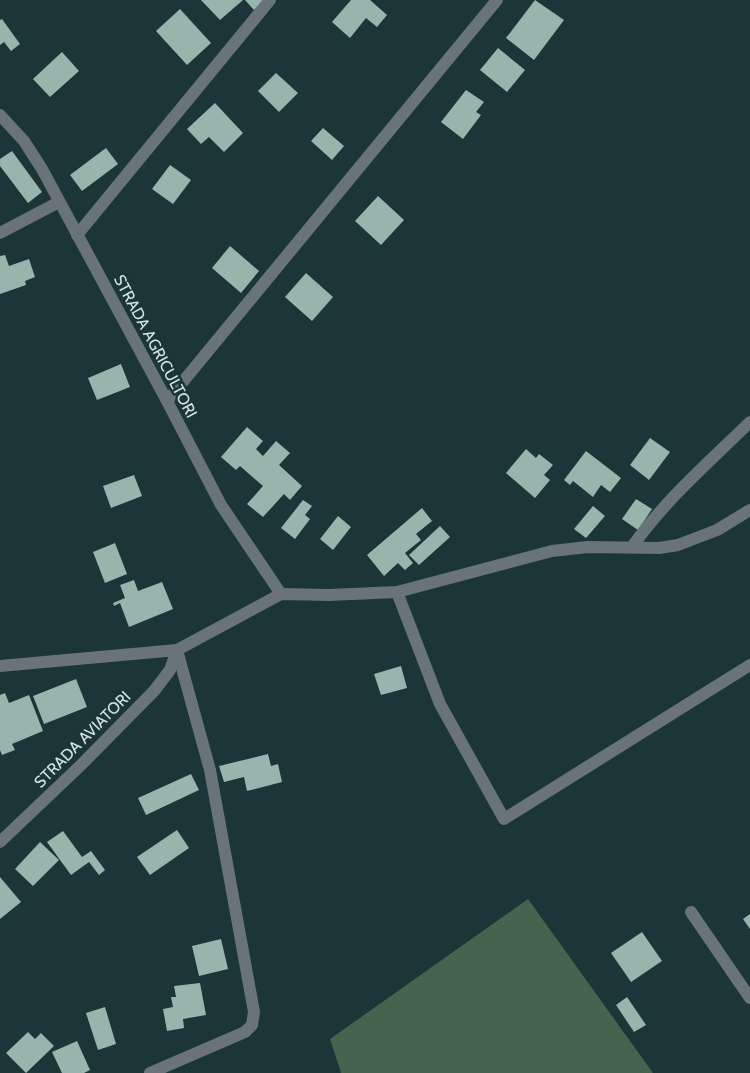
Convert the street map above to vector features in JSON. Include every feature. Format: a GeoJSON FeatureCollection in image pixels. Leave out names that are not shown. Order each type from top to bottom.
{"type":"FeatureCollection","features":[{"type":"Feature","properties":{"kind":"street"},"geometry":{"type":"LineString","coordinates":[[77,235],[270,0]]}},
{"type":"Feature","properties":{"kind":"street"},"geometry":{"type":"LineString","coordinates":[[167,401],[497,0]]}},
{"type":"Feature","properties":{"kind":"street","name":"STRADA AGRICULTORI"},"geometry":{"type":"LineString","coordinates":[[0,115],[24,141],[42,169],[221,505],[281,594]]}},
{"type":"Feature","properties":{"kind":"street"},"geometry":{"type":"LineString","coordinates":[[0,233],[59,202]]}},
{"type":"Feature","properties":{"kind":"street"},"geometry":{"type":"LineString","coordinates":[[632,547],[647,525],[750,422]]}},
{"type":"Feature","properties":{"kind":"street"},"geometry":{"type":"LineString","coordinates":[[0,666],[177,650],[281,594],[329,595],[397,592],[552,552],[588,547],[659,548],[678,545],[717,530],[750,510]]}},
{"type":"Feature","properties":{"kind":"street"},"geometry":{"type":"LineString","coordinates":[[397,592],[440,704],[504,819],[750,665]]}},
{"type":"Feature","properties":{"kind":"street"},"geometry":{"type":"LineString","coordinates":[[150,1073],[245,1032],[252,1025],[254,1012],[210,770],[177,650]]}},
{"type":"Feature","properties":{"kind":"street","name":"STRADA AVIATORI"},"geometry":{"type":"LineString","coordinates":[[0,842],[80,766],[154,691],[170,670],[177,650]]}},
{"type":"Feature","properties":{"kind":"street"},"geometry":{"type":"LineString","coordinates":[[691,912],[750,998]]}},
{"type":"Feature","properties":{"kind":"green space"},"geometry":{"type":"Polygon","coordinates":[[[528,899],[653,1073],[341,1073],[330,1039],[528,899]]]}},
{"type":"Feature","properties":{"kind":"building"},"geometry":{"type":"Polygon","coordinates":[[[201,0],[243,0],[220,20],[201,0]]]}},
{"type":"Feature","properties":{"kind":"building"},"geometry":{"type":"Polygon","coordinates":[[[245,0],[265,0],[254,10],[245,0]]]}},
{"type":"Feature","properties":{"kind":"building"},"geometry":{"type":"Polygon","coordinates":[[[351,0],[370,0],[387,15],[377,27],[366,18],[350,38],[332,22],[351,0]]]}},
{"type":"Feature","properties":{"kind":"building"},"geometry":{"type":"Polygon","coordinates":[[[535,0],[564,20],[534,60],[506,38],[535,0]]]}},
{"type":"Feature","properties":{"kind":"building"},"geometry":{"type":"Polygon","coordinates":[[[180,9],[211,43],[187,65],[156,31],[180,9]]]}},
{"type":"Feature","properties":{"kind":"building"},"geometry":{"type":"Polygon","coordinates":[[[2,19],[20,44],[11,51],[4,42],[0,45],[0,20],[2,19]]]}},
{"type":"Feature","properties":{"kind":"building"},"geometry":{"type":"Polygon","coordinates":[[[498,48],[525,70],[507,92],[480,70],[498,48]]]}},
{"type":"Feature","properties":{"kind":"building"},"geometry":{"type":"Polygon","coordinates":[[[62,52],[79,71],[50,97],[33,79],[62,52]]]}},
{"type":"Feature","properties":{"kind":"building"},"geometry":{"type":"Polygon","coordinates":[[[276,73],[298,93],[279,112],[258,91],[276,73]]]}},
{"type":"Feature","properties":{"kind":"building"},"geometry":{"type":"Polygon","coordinates":[[[466,90],[484,102],[476,112],[481,115],[463,139],[441,122],[466,90]]]}},
{"type":"Feature","properties":{"kind":"building"},"geometry":{"type":"Polygon","coordinates":[[[215,103],[243,133],[224,152],[209,137],[201,144],[187,129],[215,103]]]}},
{"type":"Feature","properties":{"kind":"building"},"geometry":{"type":"Polygon","coordinates":[[[323,128],[344,146],[332,160],[311,141],[323,128]]]}},
{"type":"Feature","properties":{"kind":"building"},"geometry":{"type":"Polygon","coordinates":[[[106,148],[118,164],[82,191],[70,175],[106,148]]]}},
{"type":"Feature","properties":{"kind":"building"},"geometry":{"type":"Polygon","coordinates":[[[12,151],[42,192],[28,203],[0,166],[0,159],[12,151]]]}},
{"type":"Feature","properties":{"kind":"building"},"geometry":{"type":"Polygon","coordinates":[[[170,165],[191,180],[173,204],[152,189],[170,165]]]}},
{"type":"Feature","properties":{"kind":"building"},"geometry":{"type":"Polygon","coordinates":[[[378,196],[404,220],[381,245],[355,221],[378,196]]]}},
{"type":"Feature","properties":{"kind":"building"},"geometry":{"type":"Polygon","coordinates":[[[230,246],[259,271],[241,293],[212,268],[230,246]]]}},
{"type":"Feature","properties":{"kind":"building"},"geometry":{"type":"Polygon","coordinates":[[[5,255],[9,266],[29,259],[35,277],[25,281],[26,285],[0,294],[0,256],[5,255]]]}},
{"type":"Feature","properties":{"kind":"building"},"geometry":{"type":"Polygon","coordinates":[[[306,273],[333,297],[312,321],[285,297],[306,273]]]}},
{"type":"Feature","properties":{"kind":"building"},"geometry":{"type":"Polygon","coordinates":[[[121,364],[130,387],[97,400],[88,378],[121,364]]]}},
{"type":"Feature","properties":{"kind":"building"},"geometry":{"type":"Polygon","coordinates":[[[247,427],[263,441],[256,449],[263,456],[276,441],[290,453],[279,465],[302,486],[290,500],[284,494],[263,517],[247,504],[263,486],[240,466],[236,470],[221,457],[247,427]]]}},
{"type":"Feature","properties":{"kind":"building"},"geometry":{"type":"Polygon","coordinates":[[[650,438],[670,452],[649,480],[630,465],[650,438]]]}},
{"type":"Feature","properties":{"kind":"building"},"geometry":{"type":"Polygon","coordinates":[[[526,449],[536,458],[539,454],[553,465],[544,475],[550,480],[535,498],[506,473],[526,449]]]}},
{"type":"Feature","properties":{"kind":"building"},"geometry":{"type":"Polygon","coordinates":[[[586,451],[621,478],[610,492],[601,485],[593,497],[573,481],[570,485],[564,480],[586,451]]]}},
{"type":"Feature","properties":{"kind":"building"},"geometry":{"type":"Polygon","coordinates":[[[134,475],[142,496],[111,508],[103,486],[134,475]]]}},
{"type":"Feature","properties":{"kind":"building"},"geometry":{"type":"Polygon","coordinates":[[[636,499],[652,509],[638,530],[622,519],[636,499]]]}},
{"type":"Feature","properties":{"kind":"building"},"geometry":{"type":"Polygon","coordinates":[[[303,500],[312,506],[305,515],[310,519],[295,539],[281,528],[303,500]]]}},
{"type":"Feature","properties":{"kind":"building"},"geometry":{"type":"Polygon","coordinates":[[[593,506],[605,516],[586,538],[574,529],[593,506]]]}},
{"type":"Feature","properties":{"kind":"building"},"geometry":{"type":"Polygon","coordinates":[[[422,508],[432,521],[416,534],[421,540],[405,553],[413,563],[405,570],[398,563],[384,576],[367,555],[422,508]]]}},
{"type":"Feature","properties":{"kind":"building"},"geometry":{"type":"Polygon","coordinates":[[[338,516],[351,527],[333,550],[320,539],[338,516]]]}},
{"type":"Feature","properties":{"kind":"building"},"geometry":{"type":"Polygon","coordinates":[[[440,526],[450,537],[419,565],[409,555],[440,526]]]}},
{"type":"Feature","properties":{"kind":"building"},"geometry":{"type":"Polygon","coordinates":[[[115,543],[127,574],[105,583],[93,552],[115,543]]]}},
{"type":"Feature","properties":{"kind":"building"},"geometry":{"type":"Polygon","coordinates":[[[134,580],[138,591],[162,582],[173,609],[129,627],[120,603],[114,606],[113,603],[125,598],[120,585],[134,580]]]}},
{"type":"Feature","properties":{"kind":"building"},"geometry":{"type":"Polygon","coordinates":[[[401,666],[407,688],[381,695],[374,674],[401,666]]]}},
{"type":"Feature","properties":{"kind":"building"},"geometry":{"type":"Polygon","coordinates":[[[76,679],[87,707],[44,724],[33,696],[76,679]]]}},
{"type":"Feature","properties":{"kind":"building"},"geometry":{"type":"Polygon","coordinates":[[[5,693],[9,703],[29,695],[43,731],[12,744],[15,750],[2,755],[0,750],[0,695],[5,693]]]}},
{"type":"Feature","properties":{"kind":"building"},"geometry":{"type":"Polygon","coordinates":[[[268,754],[271,766],[278,764],[282,782],[247,791],[244,777],[224,782],[219,766],[268,754]]]}},
{"type":"Feature","properties":{"kind":"building"},"geometry":{"type":"Polygon","coordinates":[[[191,774],[199,790],[146,815],[138,798],[191,774]]]}},
{"type":"Feature","properties":{"kind":"building"},"geometry":{"type":"Polygon","coordinates":[[[177,830],[189,848],[150,875],[137,857],[177,830]]]}},
{"type":"Feature","properties":{"kind":"building"},"geometry":{"type":"Polygon","coordinates":[[[63,831],[82,857],[91,851],[105,870],[99,875],[89,862],[71,875],[47,842],[63,831]]]}},
{"type":"Feature","properties":{"kind":"building"},"geometry":{"type":"Polygon","coordinates":[[[40,842],[59,860],[33,886],[15,869],[40,842]]]}},
{"type":"Feature","properties":{"kind":"building"},"geometry":{"type":"Polygon","coordinates":[[[0,877],[21,902],[0,919],[0,877]]]}},
{"type":"Feature","properties":{"kind":"building"},"geometry":{"type":"Polygon","coordinates":[[[750,914],[750,929],[743,919],[750,914]]]}},
{"type":"Feature","properties":{"kind":"building"},"geometry":{"type":"Polygon","coordinates":[[[642,932],[662,961],[631,982],[611,953],[642,932]]]}},
{"type":"Feature","properties":{"kind":"building"},"geometry":{"type":"Polygon","coordinates":[[[221,939],[228,969],[199,976],[192,946],[221,939]]]}},
{"type":"Feature","properties":{"kind":"building"},"geometry":{"type":"Polygon","coordinates":[[[200,983],[206,1015],[183,1019],[184,1028],[167,1031],[163,1009],[173,1007],[171,997],[176,997],[174,986],[200,983]]]}},
{"type":"Feature","properties":{"kind":"building"},"geometry":{"type":"Polygon","coordinates":[[[627,997],[646,1025],[634,1032],[616,1005],[627,997]]]}},
{"type":"Feature","properties":{"kind":"building"},"geometry":{"type":"Polygon","coordinates":[[[105,1007],[116,1044],[98,1050],[86,1013],[105,1007]]]}},
{"type":"Feature","properties":{"kind":"building"},"geometry":{"type":"Polygon","coordinates":[[[28,1032],[35,1039],[41,1033],[54,1046],[26,1073],[6,1053],[28,1032]]]}},
{"type":"Feature","properties":{"kind":"building"},"geometry":{"type":"Polygon","coordinates":[[[77,1041],[90,1070],[84,1073],[62,1073],[52,1052],[77,1041]]]}}]}
